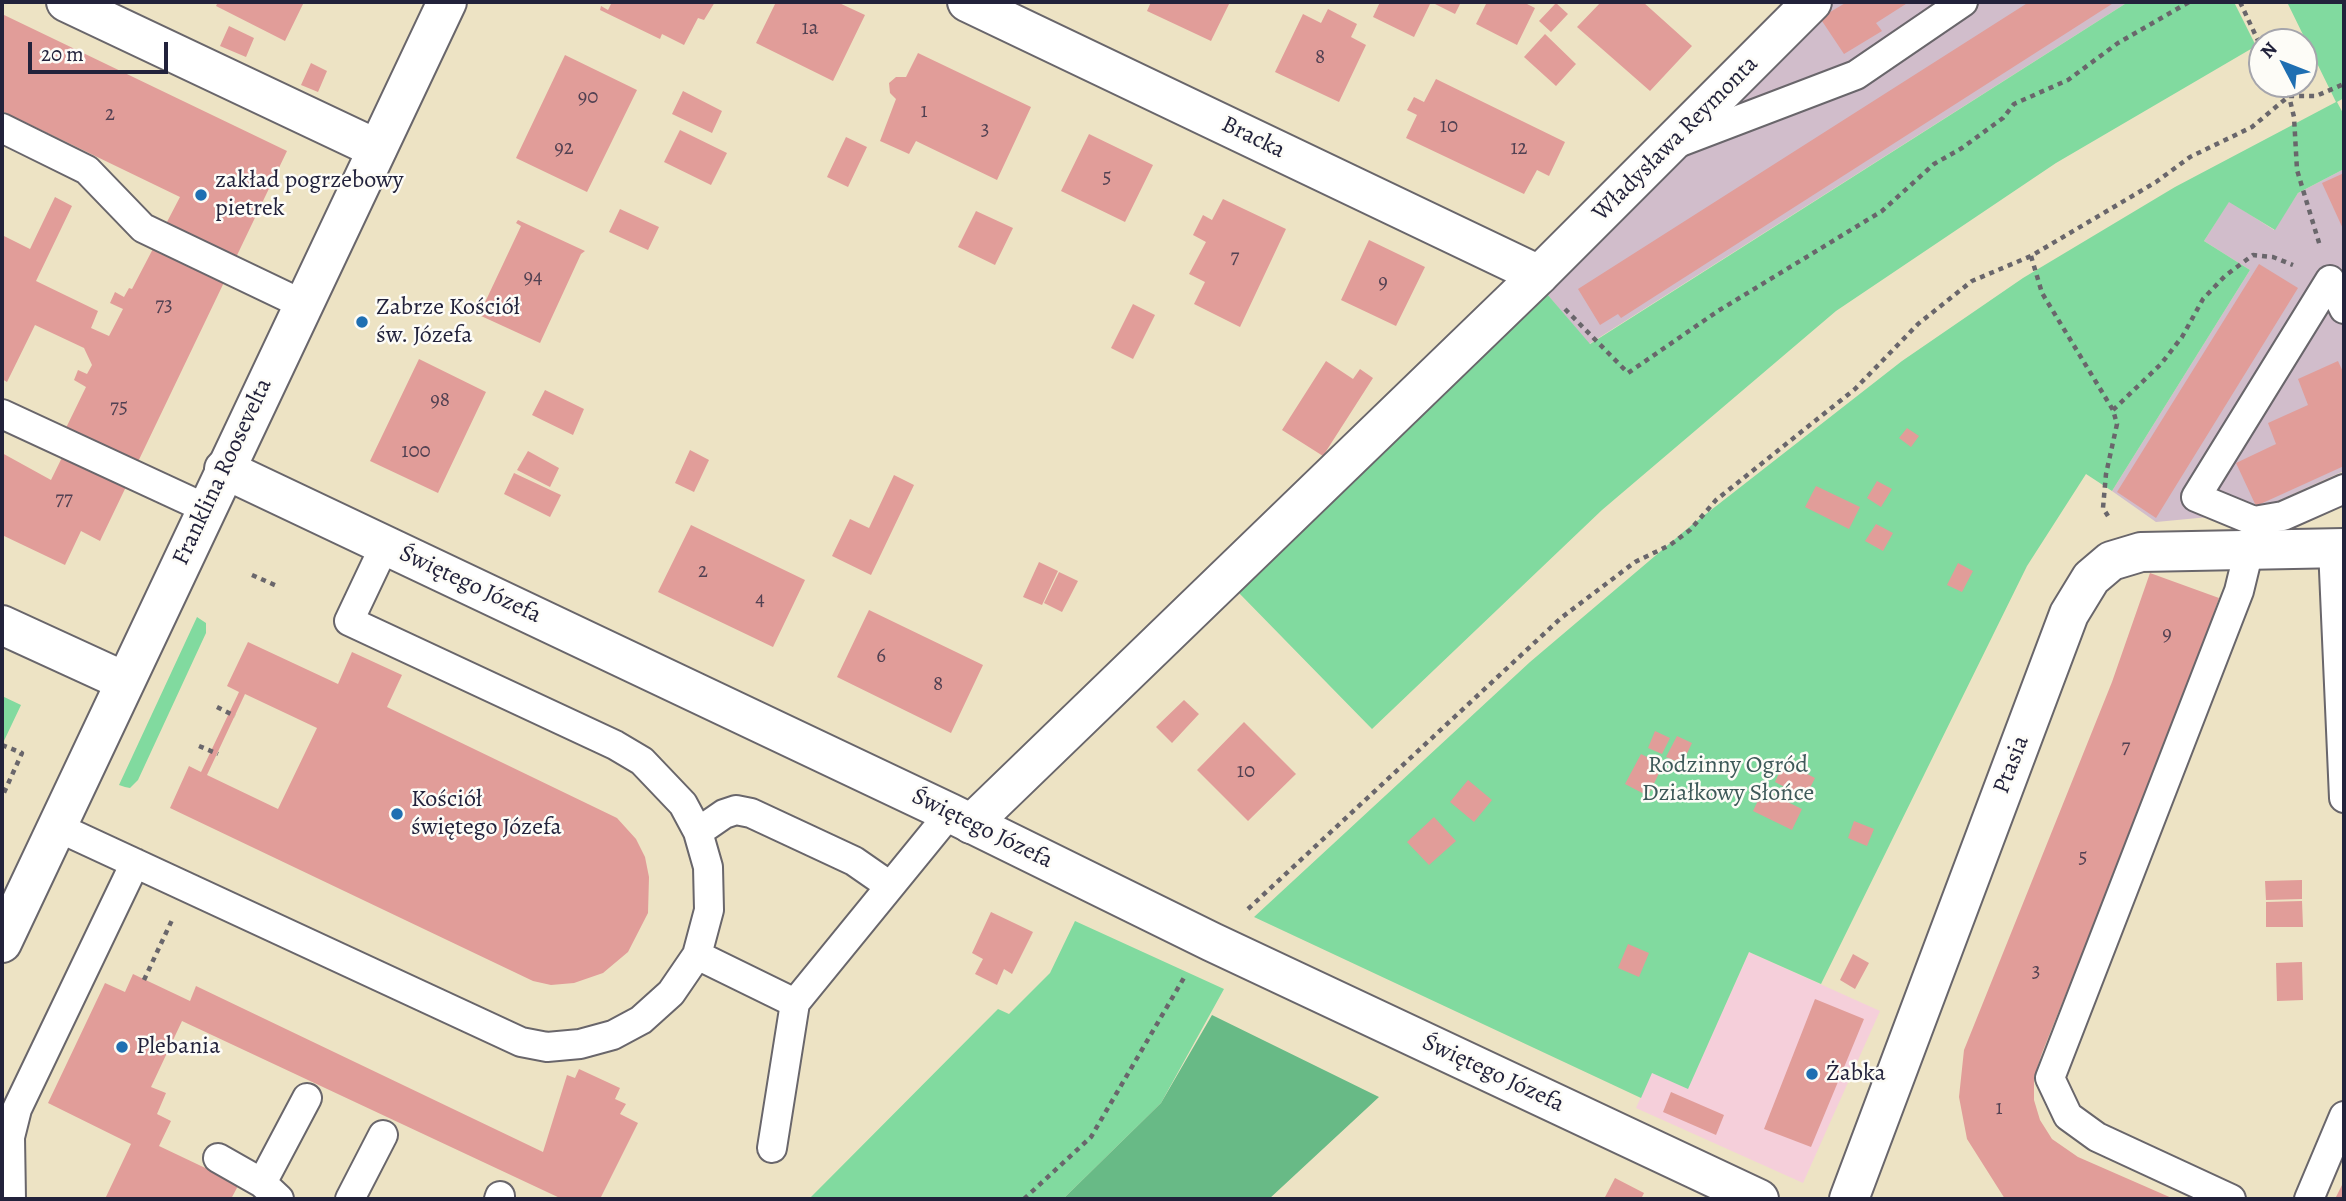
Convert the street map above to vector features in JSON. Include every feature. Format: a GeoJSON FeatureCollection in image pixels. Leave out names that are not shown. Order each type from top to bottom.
{"type":"FeatureCollection","features":[{"type":"Feature","properties":{"kind":"street"},"geometry":{"type":"LineString","coordinates":[[66,2],[377,149]]}},
{"type":"Feature","properties":{"kind":"street","name":"Franklina Roosevelta"},"geometry":{"type":"LineString","coordinates":[[2,943],[205,508],[447,2]]}},
{"type":"Feature","properties":{"kind":"street","name":"Bracka"},"geometry":{"type":"LineString","coordinates":[[967,2],[1539,275]]}},
{"type":"Feature","properties":{"kind":"street","name":"Władysława Reymonta"},"geometry":{"type":"LineString","coordinates":[[960,818],[1539,275],[1812,2]]}},
{"type":"Feature","properties":{"kind":"street","name":"Świętego Józefa"},"geometry":{"type":"LineString","coordinates":[[224,469],[960,818],[1212,943],[1744,1196]]}},
{"type":"Feature","properties":{"kind":"street","name":"Ptasia"},"geometry":{"type":"LineString","coordinates":[[1849,1199],[2069,614],[2091,578],[2110,561],[2141,552],[2339,548]]}},
{"type":"Feature","properties":{"kind":"street"},"geometry":{"type":"LineString","coordinates":[[2,625],[124,681]]}},
{"type":"Feature","properties":{"kind":"lane"},"geometry":{"type":"LineString","coordinates":[[1670,146],[1856,75],[1963,2]]}},
{"type":"Feature","properties":{"kind":"lane"},"geometry":{"type":"LineString","coordinates":[[2,128],[87,170],[143,228],[302,304]]}},
{"type":"Feature","properties":{"kind":"lane"},"geometry":{"type":"LineString","coordinates":[[2330,280],[2344,309]]}},
{"type":"Feature","properties":{"kind":"lane"},"geometry":{"type":"LineString","coordinates":[[2330,280],[2196,496],[2253,520],[2283,516],[2344,489]]}},
{"type":"Feature","properties":{"kind":"lane"},"geometry":{"type":"LineString","coordinates":[[2,414],[205,508]]}},
{"type":"Feature","properties":{"kind":"lane"},"geometry":{"type":"LineString","coordinates":[[57,827],[521,1042],[547,1047],[580,1044],[613,1035],[641,1020],[671,993],[697,955],[709,910],[708,867],[698,832],[683,804],[642,761],[615,745],[349,621],[385,545]]}},
{"type":"Feature","properties":{"kind":"lane"},"geometry":{"type":"LineString","coordinates":[[2339,548],[2344,798]]}},
{"type":"Feature","properties":{"kind":"lane"},"geometry":{"type":"LineString","coordinates":[[2231,1199],[2096,1137],[2068,1116],[2050,1079],[2066,1032],[2133,871],[2220,642],[2239,591],[2249,550]]}},
{"type":"Feature","properties":{"kind":"lane"},"geometry":{"type":"LineString","coordinates":[[698,832],[724,814],[736,810],[751,813],[854,861],[890,886]]}},
{"type":"Feature","properties":{"kind":"lane"},"geometry":{"type":"LineString","coordinates":[[772,1148],[794,1003],[890,886],[960,818]]}},
{"type":"Feature","properties":{"kind":"lane"},"geometry":{"type":"LineString","coordinates":[[11,1199],[10,1137],[18,1109],[135,863]]}},
{"type":"Feature","properties":{"kind":"lane"},"geometry":{"type":"LineString","coordinates":[[697,955],[794,1003]]}},
{"type":"Feature","properties":{"kind":"lane"},"geometry":{"type":"LineString","coordinates":[[218,1158],[270,1191],[307,1098]]}},
{"type":"Feature","properties":{"kind":"lane"},"geometry":{"type":"LineString","coordinates":[[2309,1199],[2344,1116]]}},
{"type":"Feature","properties":{"kind":"lane"},"geometry":{"type":"LineString","coordinates":[[351,1199],[383,1135]]}},
{"type":"Feature","properties":{"kind":"path"},"geometry":{"type":"LineString","coordinates":[[1539,275],[1575,321],[1628,373],[1718,311],[1882,211],[1934,164],[1962,148],[2003,118],[2014,104],[2068,80],[2118,43],[2189,2]]}},
{"type":"Feature","properties":{"kind":"path"},"geometry":{"type":"LineString","coordinates":[[2240,2],[2252,28]]}},
{"type":"Feature","properties":{"kind":"path"},"geometry":{"type":"LineString","coordinates":[[2318,95],[2344,84]]}},
{"type":"Feature","properties":{"kind":"path"},"geometry":{"type":"LineString","coordinates":[[1024,1199],[1091,1136],[1195,959],[1561,618],[1635,562],[1654,550],[1670,545],[1690,530],[1716,500],[1870,376],[1936,309],[1972,281],[2031,256],[2156,182],[2190,157],[2252,127],[2287,98]]}},
{"type":"Feature","properties":{"kind":"path"},"geometry":{"type":"LineString","coordinates":[[2289,98],[2297,170],[2330,280]]}},
{"type":"Feature","properties":{"kind":"path"},"geometry":{"type":"LineString","coordinates":[[2113,410],[2161,364],[2182,337],[2203,299],[2253,255],[2273,257],[2330,280]]}},
{"type":"Feature","properties":{"kind":"path"},"geometry":{"type":"LineString","coordinates":[[2031,256],[2042,293],[2113,410],[2117,424],[2106,474],[2103,508],[2117,533],[2141,552]]}},
{"type":"Feature","properties":{"kind":"path"},"geometry":{"type":"LineString","coordinates":[[252,575],[277,586]]}},
{"type":"Feature","properties":{"kind":"path"},"geometry":{"type":"LineString","coordinates":[[217,707],[235,716]]}},
{"type":"Feature","properties":{"kind":"path"},"geometry":{"type":"LineString","coordinates":[[2,745],[22,753],[2,797]]}},
{"type":"Feature","properties":{"kind":"path"},"geometry":{"type":"LineString","coordinates":[[199,746],[218,754]]}},
{"type":"Feature","properties":{"kind":"path"},"geometry":{"type":"LineString","coordinates":[[144,980],[187,888]]}},
{"type":"Feature","properties":{"kind":"shaded area"},"geometry":{"type":"Polygon","coordinates":[[[1829,2],[2128,2],[1589,344],[1541,287],[1829,2]]]}},
{"type":"Feature","properties":{"kind":"shaded area"},"geometry":{"type":"Polygon","coordinates":[[[2344,169],[2344,471],[2251,513],[2156,522],[2112,491],[2250,270],[2204,241],[2229,201],[2274,230],[2298,193],[2344,169]]]}},
{"type":"Feature","properties":{"kind":"shaded area"},"geometry":{"type":"Polygon","coordinates":[[[1749,952],[1880,1011],[1803,1183],[1636,1108],[1652,1072],[1688,1088],[1749,952]]]}},
{"type":"Feature","properties":{"kind":"green space"},"geometry":{"type":"Polygon","coordinates":[[[2128,2],[2234,2],[2248,30],[2248,51],[2056,163],[1836,311],[1602,510],[1372,729],[1239,593],[1389,437],[1541,287],[1590,344],[2128,2]]]}},
{"type":"Feature","properties":{"kind":"green space","name":"Rodzinny Ogród Działkowy Słońce"},"geometry":{"type":"Polygon","coordinates":[[[2287,2],[2344,2],[2344,98],[2337,102],[2344,115],[2344,169],[2298,193],[2275,230],[2229,202],[2204,241],[2250,270],[2112,491],[2086,474],[2027,566],[1821,984],[1749,952],[1688,1089],[1652,1073],[1641,1098],[1254,917],[1530,662],[1688,528],[1902,361],[2023,278],[2175,187],[2336,102],[2318,65],[2318,28],[2300,28],[2287,2]]]}},
{"type":"Feature","properties":{"kind":"green space"},"geometry":{"type":"Polygon","coordinates":[[[197,617],[206,623],[206,633],[138,780],[130,788],[119,785],[197,617]]]}},
{"type":"Feature","properties":{"kind":"green space"},"geometry":{"type":"Polygon","coordinates":[[[2,696],[21,705],[2,745],[2,696]]]}},
{"type":"Feature","properties":{"kind":"green space"},"geometry":{"type":"Polygon","coordinates":[[[1075,921],[1224,989],[1161,1103],[1063,1199],[809,1199],[998,1009],[1009,1014],[1050,973],[1075,921]]]}},
{"type":"Feature","properties":{"kind":"green space"},"geometry":{"type":"Polygon","coordinates":[[[1212,1015],[1379,1097],[1269,1199],[1063,1199],[1161,1103],[1212,1015]]]}},
{"type":"Feature","properties":{"kind":"building"},"geometry":{"type":"Polygon","coordinates":[[[218,2],[304,2],[285,41],[216,6],[218,2]]]}},
{"type":"Feature","properties":{"kind":"building"},"geometry":{"type":"Polygon","coordinates":[[[612,2],[715,2],[704,20],[698,18],[684,45],[662,34],[660,39],[600,10],[601,6],[608,10],[612,2]]]}},
{"type":"Feature","properties":{"kind":"building"},"geometry":{"type":"Polygon","coordinates":[[[776,2],[837,2],[865,15],[833,81],[756,43],[776,2]]]}},
{"type":"Feature","properties":{"kind":"building"},"geometry":{"type":"Polygon","coordinates":[[[1151,2],[1230,2],[1211,41],[1147,11],[1151,2]]]}},
{"type":"Feature","properties":{"kind":"building"},"geometry":{"type":"Polygon","coordinates":[[[1380,2],[1431,2],[1414,37],[1373,17],[1380,2]]]}},
{"type":"Feature","properties":{"kind":"building"},"geometry":{"type":"Polygon","coordinates":[[[1461,2],[1455,14],[1435,4],[1461,2]]]}},
{"type":"Feature","properties":{"kind":"building"},"geometry":{"type":"Polygon","coordinates":[[[1487,2],[1523,2],[1535,8],[1517,45],[1476,24],[1487,2]]]}},
{"type":"Feature","properties":{"kind":"building"},"geometry":{"type":"Polygon","coordinates":[[[1601,2],[1643,2],[1692,46],[1650,91],[1577,27],[1601,2]]]}},
{"type":"Feature","properties":{"kind":"building"},"geometry":{"type":"Polygon","coordinates":[[[1847,2],[1909,2],[1876,23],[1882,31],[1844,54],[1820,18],[1847,2]]]}},
{"type":"Feature","properties":{"kind":"building"},"geometry":{"type":"Polygon","coordinates":[[[2029,2],[2115,2],[1621,318],[1618,314],[1600,325],[1578,289],[2029,2]]]}},
{"type":"Feature","properties":{"kind":"building"},"geometry":{"type":"Polygon","coordinates":[[[1556,3],[1568,14],[1551,32],[1539,21],[1556,3]]]}},
{"type":"Feature","properties":{"kind":"building"},"geometry":{"type":"Polygon","coordinates":[[[1328,9],[1357,24],[1351,37],[1366,45],[1339,102],[1275,72],[1303,14],[1321,23],[1328,9]]]}},
{"type":"Feature","properties":{"kind":"building"},"geometry":{"type":"Polygon","coordinates":[[[2,14],[287,151],[100,541],[81,531],[65,565],[2,535],[2,453],[51,480],[74,433],[65,430],[86,387],[74,380],[78,370],[87,374],[92,365],[84,348],[35,325],[7,382],[2,379],[2,235],[30,249],[55,197],[72,206],[36,281],[98,311],[91,328],[109,336],[123,309],[110,303],[115,292],[124,297],[129,288],[132,289],[180,197],[2,111],[2,14]]]}},
{"type":"Feature","properties":{"kind":"building"},"geometry":{"type":"Polygon","coordinates":[[[229,26],[254,38],[246,57],[220,46],[229,26]]]}},
{"type":"Feature","properties":{"kind":"building"},"geometry":{"type":"Polygon","coordinates":[[[1545,34],[1576,64],[1556,86],[1524,57],[1545,34]]]}},
{"type":"Feature","properties":{"kind":"building"},"geometry":{"type":"Polygon","coordinates":[[[918,53],[1031,107],[997,180],[916,141],[909,154],[880,141],[896,99],[890,93],[889,83],[896,77],[906,77],[918,53]]]}},
{"type":"Feature","properties":{"kind":"building"},"geometry":{"type":"Polygon","coordinates":[[[565,55],[637,90],[587,192],[516,158],[565,55]]]}},
{"type":"Feature","properties":{"kind":"building"},"geometry":{"type":"Polygon","coordinates":[[[311,63],[327,71],[318,92],[301,85],[311,63]]]}},
{"type":"Feature","properties":{"kind":"building"},"geometry":{"type":"Polygon","coordinates":[[[1436,79],[1565,142],[1549,176],[1537,170],[1524,194],[1406,138],[1417,115],[1407,110],[1414,97],[1424,102],[1436,79]]]}},
{"type":"Feature","properties":{"kind":"building"},"geometry":{"type":"Polygon","coordinates":[[[683,91],[722,111],[712,133],[672,114],[683,91]]]}},
{"type":"Feature","properties":{"kind":"building"},"geometry":{"type":"Polygon","coordinates":[[[680,130],[727,153],[711,185],[664,162],[680,130]]]}},
{"type":"Feature","properties":{"kind":"building"},"geometry":{"type":"Polygon","coordinates":[[[1089,134],[1153,165],[1125,222],[1061,191],[1089,134]]]}},
{"type":"Feature","properties":{"kind":"building"},"geometry":{"type":"Polygon","coordinates":[[[846,137],[867,147],[848,187],[827,177],[846,137]]]}},
{"type":"Feature","properties":{"kind":"building"},"geometry":{"type":"Polygon","coordinates":[[[2344,173],[2344,231],[2322,183],[2344,173]]]}},
{"type":"Feature","properties":{"kind":"building"},"geometry":{"type":"Polygon","coordinates":[[[1223,199],[1286,229],[1240,327],[1194,304],[1205,282],[1189,274],[1206,242],[1193,235],[1203,215],[1212,220],[1223,199]]]}},
{"type":"Feature","properties":{"kind":"building"},"geometry":{"type":"Polygon","coordinates":[[[620,209],[659,227],[648,250],[609,232],[620,209]]]}},
{"type":"Feature","properties":{"kind":"building"},"geometry":{"type":"Polygon","coordinates":[[[976,211],[1013,228],[995,265],[958,247],[976,211]]]}},
{"type":"Feature","properties":{"kind":"building"},"geometry":{"type":"Polygon","coordinates":[[[518,220],[585,251],[581,254],[540,343],[479,315],[521,226],[516,223],[518,220]]]}},
{"type":"Feature","properties":{"kind":"building"},"geometry":{"type":"Polygon","coordinates":[[[1369,240],[1425,267],[1396,326],[1341,300],[1369,240]]]}},
{"type":"Feature","properties":{"kind":"building"},"geometry":{"type":"Polygon","coordinates":[[[2259,264],[2298,288],[2156,518],[2117,492],[2259,264]]]}},
{"type":"Feature","properties":{"kind":"building"},"geometry":{"type":"Polygon","coordinates":[[[1133,304],[1155,315],[1133,359],[1111,348],[1133,304]]]}},
{"type":"Feature","properties":{"kind":"building"},"geometry":{"type":"Polygon","coordinates":[[[419,359],[486,392],[438,493],[370,461],[419,359]]]}},
{"type":"Feature","properties":{"kind":"building"},"geometry":{"type":"Polygon","coordinates":[[[1326,361],[1353,379],[1360,369],[1373,378],[1323,456],[1282,430],[1326,361]]]}},
{"type":"Feature","properties":{"kind":"building"},"geometry":{"type":"Polygon","coordinates":[[[2338,361],[2344,374],[2344,466],[2256,506],[2236,463],[2276,444],[2268,423],[2308,405],[2298,379],[2338,361]]]}},
{"type":"Feature","properties":{"kind":"building"},"geometry":{"type":"Polygon","coordinates":[[[545,390],[584,409],[573,435],[532,415],[545,390]]]}},
{"type":"Feature","properties":{"kind":"building"},"geometry":{"type":"Polygon","coordinates":[[[1907,428],[1919,436],[1911,447],[1899,438],[1907,428]]]}},
{"type":"Feature","properties":{"kind":"building"},"geometry":{"type":"Polygon","coordinates":[[[690,450],[709,460],[694,492],[675,483],[690,450]]]}},
{"type":"Feature","properties":{"kind":"building"},"geometry":{"type":"Polygon","coordinates":[[[528,451],[559,468],[550,487],[517,470],[528,451]]]}},
{"type":"Feature","properties":{"kind":"building"},"geometry":{"type":"Polygon","coordinates":[[[514,473],[561,495],[550,517],[504,494],[514,473]]]}},
{"type":"Feature","properties":{"kind":"building"},"geometry":{"type":"Polygon","coordinates":[[[894,475],[914,485],[871,575],[832,556],[850,519],[869,528],[894,475]]]}},
{"type":"Feature","properties":{"kind":"building"},"geometry":{"type":"Polygon","coordinates":[[[1877,481],[1892,489],[1881,507],[1867,498],[1877,481]]]}},
{"type":"Feature","properties":{"kind":"building"},"geometry":{"type":"Polygon","coordinates":[[[1816,486],[1860,507],[1849,529],[1805,507],[1816,486]]]}},
{"type":"Feature","properties":{"kind":"building"},"geometry":{"type":"Polygon","coordinates":[[[1876,524],[1893,533],[1883,551],[1865,541],[1876,524]]]}},
{"type":"Feature","properties":{"kind":"building"},"geometry":{"type":"Polygon","coordinates":[[[691,525],[805,580],[773,647],[658,592],[691,525]]]}},
{"type":"Feature","properties":{"kind":"building"},"geometry":{"type":"Polygon","coordinates":[[[1039,562],[1058,571],[1042,605],[1023,597],[1039,562]]]}},
{"type":"Feature","properties":{"kind":"building"},"geometry":{"type":"Polygon","coordinates":[[[1958,563],[1973,571],[1962,592],[1947,585],[1958,563]]]}},
{"type":"Feature","properties":{"kind":"building"},"geometry":{"type":"Polygon","coordinates":[[[1059,572],[1078,581],[1062,612],[1044,603],[1059,572]]]}},
{"type":"Feature","properties":{"kind":"building"},"geometry":{"type":"Polygon","coordinates":[[[2150,573],[2219,598],[2181,708],[2042,1053],[2034,1078],[2034,1100],[2040,1120],[2052,1139],[2078,1157],[2174,1199],[2005,1199],[1967,1139],[1959,1097],[1964,1050],[2112,682],[2150,573]]]}},
{"type":"Feature","properties":{"kind":"building"},"geometry":{"type":"Polygon","coordinates":[[[869,610],[983,665],[951,733],[837,677],[869,610]]]}},
{"type":"Feature","properties":{"kind":"building","name":"Kościół świętego Józefa"},"geometry":{"type":"Polygon","coordinates":[[[248,642],[338,684],[352,652],[402,675],[387,707],[617,818],[636,839],[645,857],[649,877],[648,913],[628,952],[603,973],[574,983],[551,985],[533,981],[170,808],[189,766],[201,772],[239,692],[227,686],[248,642]],[[245,694],[207,775],[278,809],[317,728],[245,694]]]}},
{"type":"Feature","properties":{"kind":"building"},"geometry":{"type":"Polygon","coordinates":[[[1184,700],[1199,714],[1172,743],[1156,727],[1184,700]]]}},
{"type":"Feature","properties":{"kind":"building"},"geometry":{"type":"Polygon","coordinates":[[[1244,722],[1296,774],[1248,821],[1197,770],[1244,722]]]}},
{"type":"Feature","properties":{"kind":"building"},"geometry":{"type":"Polygon","coordinates":[[[1655,731],[1670,738],[1662,754],[1648,748],[1655,731]]]}},
{"type":"Feature","properties":{"kind":"building"},"geometry":{"type":"Polygon","coordinates":[[[1677,736],[1692,743],[1682,764],[1666,757],[1677,736]]]}},
{"type":"Feature","properties":{"kind":"building"},"geometry":{"type":"Polygon","coordinates":[[[1641,754],[1663,765],[1648,796],[1625,784],[1641,754]]]}},
{"type":"Feature","properties":{"kind":"building"},"geometry":{"type":"Polygon","coordinates":[[[1784,762],[1815,778],[1805,798],[1775,782],[1784,762]]]}},
{"type":"Feature","properties":{"kind":"building"},"geometry":{"type":"Polygon","coordinates":[[[1468,780],[1492,800],[1474,822],[1450,802],[1468,780]]]}},
{"type":"Feature","properties":{"kind":"building"},"geometry":{"type":"Polygon","coordinates":[[[1763,790],[1802,809],[1792,830],[1753,811],[1763,790]]]}},
{"type":"Feature","properties":{"kind":"building"},"geometry":{"type":"Polygon","coordinates":[[[1434,817],[1456,841],[1429,865],[1407,842],[1434,817]]]}},
{"type":"Feature","properties":{"kind":"building"},"geometry":{"type":"Polygon","coordinates":[[[1854,821],[1874,829],[1867,846],[1848,838],[1854,821]]]}},
{"type":"Feature","properties":{"kind":"building"},"geometry":{"type":"Polygon","coordinates":[[[2302,880],[2302,899],[2266,900],[2265,881],[2302,880]]]}},
{"type":"Feature","properties":{"kind":"building"},"geometry":{"type":"Polygon","coordinates":[[[2302,901],[2303,927],[2266,927],[2266,902],[2302,901]]]}},
{"type":"Feature","properties":{"kind":"building"},"geometry":{"type":"Polygon","coordinates":[[[991,912],[1033,932],[1012,974],[1004,969],[997,985],[975,974],[983,959],[972,953],[991,912]]]}},
{"type":"Feature","properties":{"kind":"building"},"geometry":{"type":"Polygon","coordinates":[[[1628,944],[1649,953],[1639,977],[1618,968],[1628,944]]]}},
{"type":"Feature","properties":{"kind":"building"},"geometry":{"type":"Polygon","coordinates":[[[1853,954],[1869,963],[1855,989],[1840,980],[1853,954]]]}},
{"type":"Feature","properties":{"kind":"building"},"geometry":{"type":"Polygon","coordinates":[[[2302,962],[2303,1000],[2277,1001],[2276,963],[2302,962]]]}},
{"type":"Feature","properties":{"kind":"building"},"geometry":{"type":"Polygon","coordinates":[[[133,974],[190,1001],[196,986],[543,1152],[567,1075],[575,1078],[579,1069],[620,1088],[615,1099],[626,1104],[620,1114],[638,1123],[600,1199],[562,1199],[182,1021],[151,1087],[166,1093],[157,1114],[171,1121],[159,1146],[239,1184],[231,1199],[105,1199],[131,1144],[48,1103],[105,983],[125,992],[133,974]]]}},
{"type":"Feature","properties":{"kind":"building"},"geometry":{"type":"Polygon","coordinates":[[[1815,999],[1864,1019],[1811,1147],[1764,1129],[1815,999]]]}},
{"type":"Feature","properties":{"kind":"building"},"geometry":{"type":"Polygon","coordinates":[[[1671,1092],[1724,1115],[1716,1135],[1663,1112],[1671,1092]]]}},
{"type":"Feature","properties":{"kind":"building"},"geometry":{"type":"Polygon","coordinates":[[[1615,1178],[1644,1193],[1641,1199],[1604,1199],[1615,1178]]]}},
{"type":"Feature","properties":{"kind":"building"},"geometry":{"type":"Polygon","coordinates":[[[2344,1181],[2344,1199],[2335,1199],[2344,1181]]]}},
{"type":"Feature","properties":{"kind":"place","name":"zakład pogrzebowy pietrek"},"geometry":{"type":"Point","coordinates":[201,195]}},
{"type":"Feature","properties":{"kind":"place","name":"Zabrze Kościół św. Józefa"},"geometry":{"type":"Point","coordinates":[362,322]}},
{"type":"Feature","properties":{"kind":"place","name":"Kościół świętego Józefa"},"geometry":{"type":"Point","coordinates":[397,814]}},
{"type":"Feature","properties":{"kind":"place","name":"Plebania"},"geometry":{"type":"Point","coordinates":[122,1047]}},
{"type":"Feature","properties":{"kind":"place","name":"Żabka"},"geometry":{"type":"Point","coordinates":[1812,1074]}}]}
